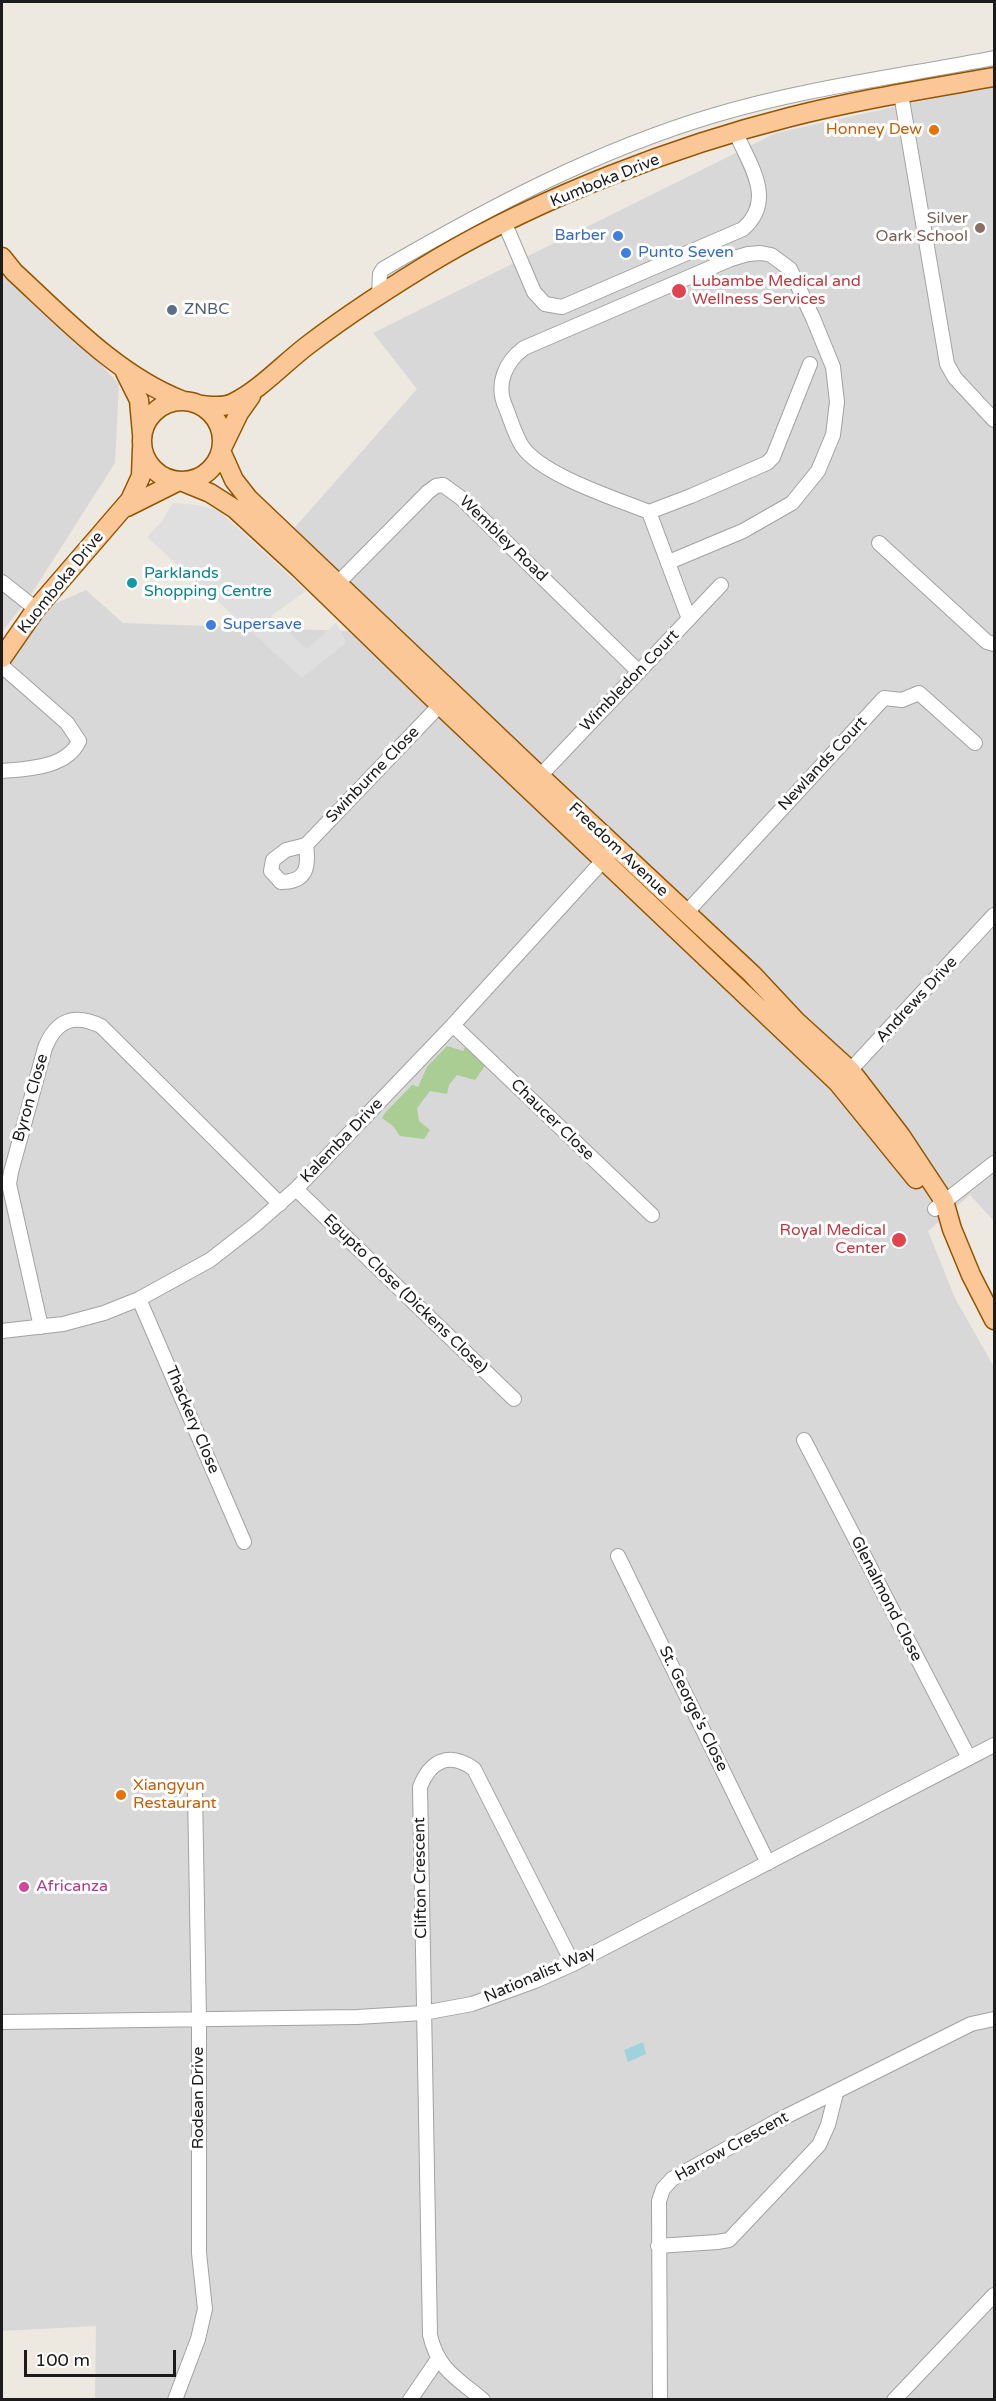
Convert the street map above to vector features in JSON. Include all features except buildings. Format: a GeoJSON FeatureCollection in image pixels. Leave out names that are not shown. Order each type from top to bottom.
{"type":"FeatureCollection","features":[{"type":"Feature","properties":{"kind":"main road","name":"Kumboka Drive"},"geometry":{"type":"LineString","coordinates":[[202,405],[230,405],[259,385],[305,347],[379,295],[463,245],[590,184],[736,133],[790,117],[994,77]]}},
{"type":"Feature","properties":{"kind":"main road"},"geometry":{"type":"LineString","coordinates":[[2,257],[8,273],[123,368],[154,388],[181,400],[202,405],[211,412],[219,422],[222,449],[242,503]]}},
{"type":"Feature","properties":{"kind":"main road"},"geometry":{"type":"LineString","coordinates":[[123,368],[139,400],[142,442],[141,476],[137,488],[123,510]]}},
{"type":"Feature","properties":{"kind":"main road","name":"Kumboka Drive"},"geometry":{"type":"LineString","coordinates":[[222,449],[239,413],[259,385]]}},
{"type":"Feature","properties":{"kind":"main road"},"geometry":{"type":"LineString","coordinates":[[181,400],[160,407],[145,424],[142,442],[147,460],[154,471],[165,478],[242,503]]}},
{"type":"Feature","properties":{"kind":"main road"},"geometry":{"type":"LineString","coordinates":[[123,510],[136,501],[180,482],[204,475],[213,468],[222,449]]}},
{"type":"Feature","properties":{"kind":"main road","name":"Freedom Avenue"},"geometry":{"type":"LineString","coordinates":[[242,503],[338,583],[540,776],[609,853],[686,913],[752,974],[796,1021],[844,1077],[904,1163],[940,1205],[994,1320]]}},
{"type":"Feature","properties":{"kind":"main road","name":"Freedom Avenue"},"geometry":{"type":"LineString","coordinates":[[242,503],[352,619],[440,705],[609,853],[844,1077]]}},
{"type":"Feature","properties":{"kind":"main road","name":"Kuomboka Drive"},"geometry":{"type":"LineString","coordinates":[[2,658],[36,609],[80,556],[123,510]]}},
{"type":"Feature","properties":{"kind":"main road"},"geometry":{"type":"LineString","coordinates":[[352,619],[408,650]]}},
{"type":"Feature","properties":{"kind":"street"},"geometry":{"type":"LineString","coordinates":[[379,295],[380,274],[383,269],[454,228],[616,149],[715,115],[787,98],[994,58]]}},
{"type":"Feature","properties":{"kind":"street"},"geometry":{"type":"LineString","coordinates":[[901,94],[947,364],[955,378],[994,420]]}},
{"type":"Feature","properties":{"kind":"street"},"geometry":{"type":"LineString","coordinates":[[787,98],[790,117]]}},
{"type":"Feature","properties":{"kind":"street"},"geometry":{"type":"LineString","coordinates":[[505,224],[539,299],[545,304],[562,307],[742,229],[752,221],[760,202],[759,186],[736,133]]}},
{"type":"Feature","properties":{"kind":"street"},"geometry":{"type":"LineString","coordinates":[[454,228],[463,245]]}},
{"type":"Feature","properties":{"kind":"street"},"geometry":{"type":"LineString","coordinates":[[669,562],[743,531],[792,503],[818,471],[832,435],[837,402],[833,368],[790,269],[771,255],[748,254],[731,259],[524,348],[514,355],[506,366],[501,382],[502,399],[522,446],[531,457],[564,477],[649,512],[767,463],[773,457],[810,364]]}},
{"type":"Feature","properties":{"kind":"street","name":"Wembley Road"},"geometry":{"type":"LineString","coordinates":[[338,583],[428,492],[436,486],[443,485],[460,498],[639,672]]}},
{"type":"Feature","properties":{"kind":"street"},"geometry":{"type":"LineString","coordinates":[[649,512],[689,619]]}},
{"type":"Feature","properties":{"kind":"street"},"geometry":{"type":"LineString","coordinates":[[879,543],[987,642],[994,644]]}},
{"type":"Feature","properties":{"kind":"street"},"geometry":{"type":"LineString","coordinates":[[2,582],[36,609]]}},
{"type":"Feature","properties":{"kind":"street","name":"Wimbledon Court"},"geometry":{"type":"LineString","coordinates":[[540,776],[721,585]]}},
{"type":"Feature","properties":{"kind":"street"},"geometry":{"type":"LineString","coordinates":[[2,666],[67,723],[79,741],[70,755],[55,762],[24,770],[2,771]]}},
{"type":"Feature","properties":{"kind":"street","name":"Newlands Court"},"geometry":{"type":"LineString","coordinates":[[686,913],[884,698],[902,700],[919,693],[975,743]]}},
{"type":"Feature","properties":{"kind":"street","name":"Swinburne Close"},"geometry":{"type":"LineString","coordinates":[[306,845],[440,705]]}},
{"type":"Feature","properties":{"kind":"street","name":"Kalemba Drive"},"geometry":{"type":"LineString","coordinates":[[2,1331],[41,1327],[104,1313],[139,1299],[210,1260],[296,1189],[453,1025],[609,853]]}},
{"type":"Feature","properties":{"kind":"street","name":"Andrews Drive"},"geometry":{"type":"LineString","coordinates":[[844,1077],[994,915]]}},
{"type":"Feature","properties":{"kind":"street","name":"Byron Close"},"geometry":{"type":"LineString","coordinates":[[41,1327],[9,1184],[45,1048],[51,1034],[59,1025],[71,1020],[89,1020],[101,1026],[280,1204]]}},
{"type":"Feature","properties":{"kind":"street","name":"Chaucer Close"},"geometry":{"type":"LineString","coordinates":[[453,1025],[652,1215]]}},
{"type":"Feature","properties":{"kind":"street"},"geometry":{"type":"LineString","coordinates":[[940,1205],[994,1163]]}},
{"type":"Feature","properties":{"kind":"street","name":"Egupto Close (Dickens Close)"},"geometry":{"type":"LineString","coordinates":[[296,1189],[514,1399]]}},
{"type":"Feature","properties":{"kind":"street","name":"Thackery Close"},"geometry":{"type":"LineString","coordinates":[[139,1299],[244,1542]]}},
{"type":"Feature","properties":{"kind":"street","name":"Glenalmond Close"},"geometry":{"type":"LineString","coordinates":[[804,1440],[969,1758]]}},
{"type":"Feature","properties":{"kind":"street","name":"St. George's Close"},"geometry":{"type":"LineString","coordinates":[[618,1556],[768,1863]]}},
{"type":"Feature","properties":{"kind":"street","name":"Nationalist Way"},"geometry":{"type":"LineString","coordinates":[[2,2022],[85,2019],[199,2020],[357,2017],[423,2013],[472,2004],[535,1981],[573,1964],[994,1745]]}},
{"type":"Feature","properties":{"kind":"street","name":"Clifton Crescent"},"geometry":{"type":"LineString","coordinates":[[438,2359],[430,2335],[420,1787],[432,1765],[449,1760],[465,1763],[474,1769],[573,1964]]}},
{"type":"Feature","properties":{"kind":"street","name":"Rodean Drive"},"geometry":{"type":"LineString","coordinates":[[175,2400],[198,2339],[205,2309],[199,2253],[199,2020],[195,1791]]}},
{"type":"Feature","properties":{"kind":"street","name":"Harrow Crescent"},"geometry":{"type":"LineString","coordinates":[[660,2400],[658,2246],[659,2201],[663,2189],[672,2179],[777,2121],[971,2024],[994,2019]]}},
{"type":"Feature","properties":{"kind":"street"},"geometry":{"type":"LineString","coordinates":[[658,2246],[729,2240],[819,2145],[828,2125],[836,2093]]}},
{"type":"Feature","properties":{"kind":"street"},"geometry":{"type":"LineString","coordinates":[[894,2400],[994,2295]]}},
{"type":"Feature","properties":{"kind":"street"},"geometry":{"type":"LineString","coordinates":[[410,2400],[438,2359],[443,2367],[483,2400]]}},
{"type":"Feature","properties":{"kind":"shaded area"},"geometry":{"type":"Polygon","coordinates":[[[994,85],[994,1221],[970,1195],[928,1231],[955,1298],[994,1367],[994,2399],[95,2399],[96,2326],[2,2331],[2,672],[43,609],[86,590],[123,623],[349,631],[274,551],[417,389],[373,333],[776,133],[994,85]]]}},
{"type":"Feature","properties":{"kind":"shaded area"},"geometry":{"type":"Polygon","coordinates":[[[2,260],[119,384],[115,463],[32,593],[2,632],[2,260]]]}},
{"type":"Feature","properties":{"kind":"shaded area"},"geometry":{"type":"Polygon","coordinates":[[[173,503],[218,510],[306,591],[271,616],[307,649],[336,623],[346,643],[302,678],[147,537],[162,521],[173,503]]]}},
{"type":"Feature","properties":{"kind":"green space"},"geometry":{"type":"Polygon","coordinates":[[[467,1044],[487,1063],[475,1080],[457,1075],[449,1085],[447,1094],[430,1091],[417,1108],[419,1121],[430,1130],[424,1139],[400,1136],[393,1126],[382,1118],[385,1113],[412,1085],[418,1087],[427,1067],[447,1046],[463,1051],[467,1044]]]}},
{"type":"Feature","properties":{"kind":"water"},"geometry":{"type":"Polygon","coordinates":[[[643,2042],[646,2054],[628,2062],[624,2050],[643,2042]]]}},
{"type":"Feature","properties":{"kind":"place","name":"Honney Dew"},"geometry":{"type":"Point","coordinates":[934,130]}},
{"type":"Feature","properties":{"kind":"place","name":"Silver Oark School"},"geometry":{"type":"Point","coordinates":[980,228]}},
{"type":"Feature","properties":{"kind":"place","name":"Barber"},"geometry":{"type":"Point","coordinates":[618,236]}},
{"type":"Feature","properties":{"kind":"place","name":"Punto Seven"},"geometry":{"type":"Point","coordinates":[626,253]}},
{"type":"Feature","properties":{"kind":"place","name":"Lubambe Medical and Wellness Services"},"geometry":{"type":"Point","coordinates":[679,291]}},
{"type":"Feature","properties":{"kind":"place","name":"ZNBC"},"geometry":{"type":"Point","coordinates":[172,310]}},
{"type":"Feature","properties":{"kind":"place","name":"Parklands Shopping Centre"},"geometry":{"type":"Point","coordinates":[132,583]}},
{"type":"Feature","properties":{"kind":"place","name":"Supersave"},"geometry":{"type":"Point","coordinates":[211,625]}},
{"type":"Feature","properties":{"kind":"place","name":"Royal Medical Center"},"geometry":{"type":"Point","coordinates":[899,1240]}},
{"type":"Feature","properties":{"kind":"place","name":"Xiangyun Restaurant"},"geometry":{"type":"Point","coordinates":[121,1795]}},
{"type":"Feature","properties":{"kind":"place","name":"Africanza"},"geometry":{"type":"Point","coordinates":[24,1887]}}]}
